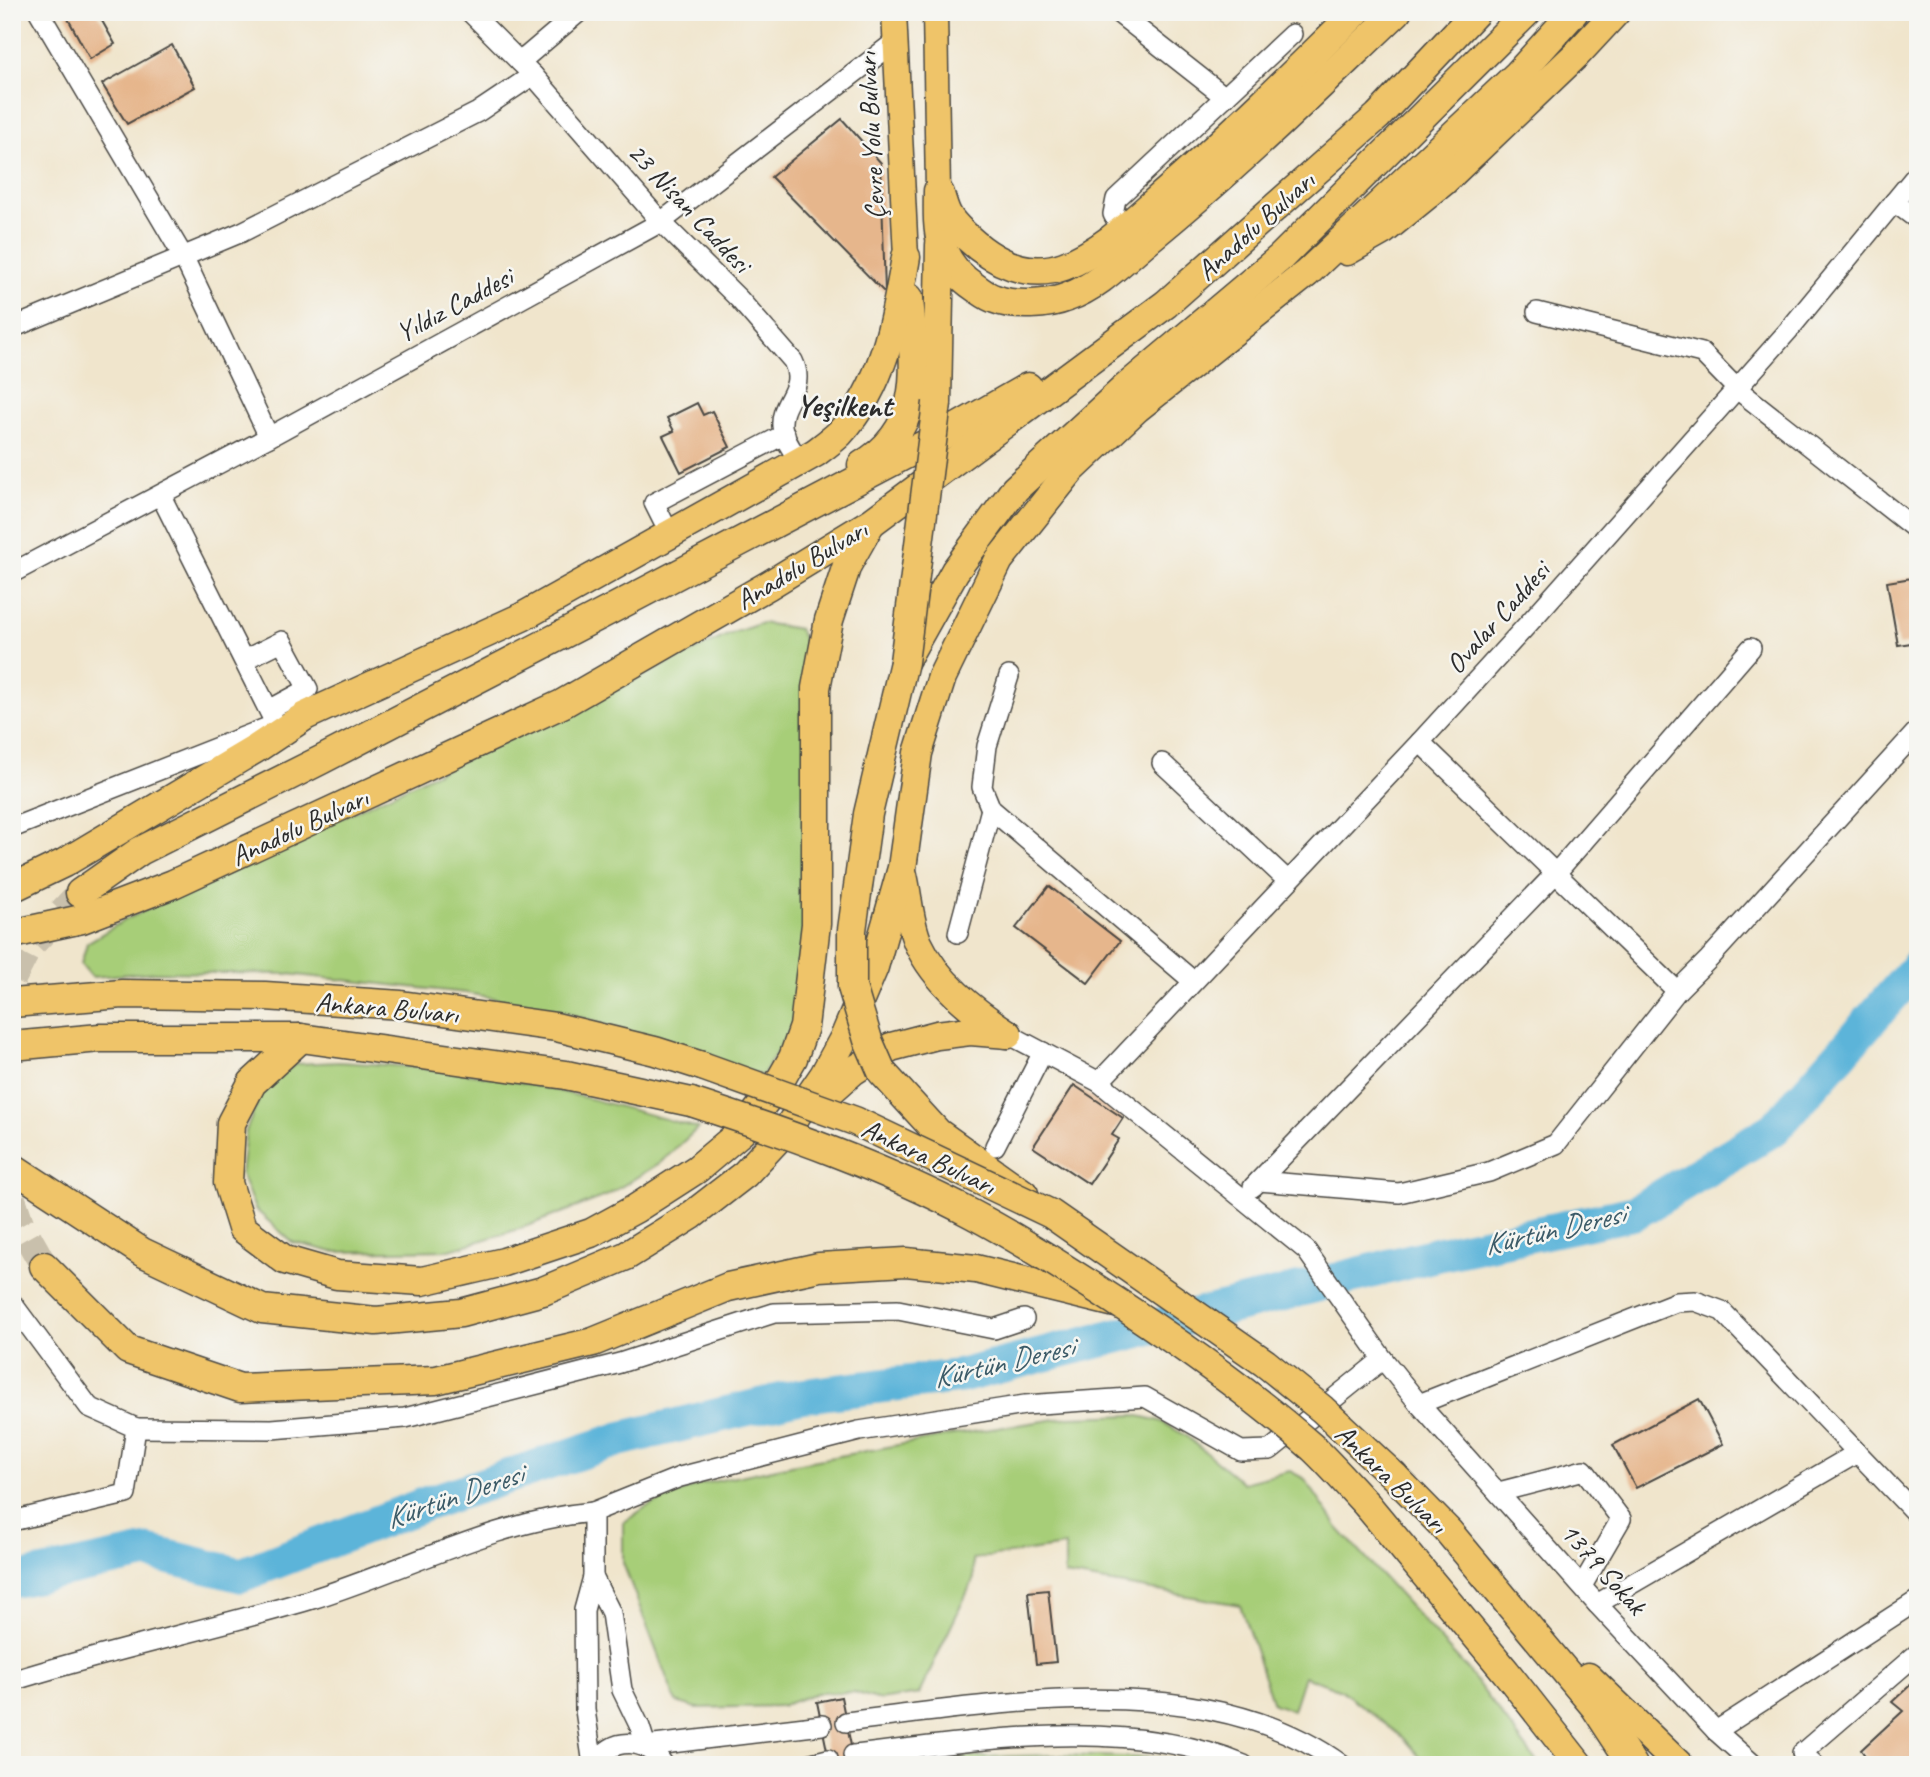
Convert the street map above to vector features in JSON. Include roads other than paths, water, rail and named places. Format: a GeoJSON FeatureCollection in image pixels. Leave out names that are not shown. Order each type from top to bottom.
{"type":"FeatureCollection","features":[{"type":"Feature","properties":{"kind":"highway"},"geometry":{"type":"LineString","coordinates":[[938,191],[948,216],[958,229],[984,252],[1011,267],[1037,270],[1063,267],[1091,252],[1122,230],[1209,154],[1356,12]]}},
{"type":"Feature","properties":{"kind":"highway"},"geometry":{"type":"LineString","coordinates":[[940,244],[952,268],[995,300],[1017,303],[1050,302],[1091,286],[1207,192],[1397,12]]}},
{"type":"Feature","properties":{"kind":"highway","name":"Anadolu Bulvarı"},"geometry":{"type":"LineString","coordinates":[[12,934],[82,919],[173,884],[562,704],[769,585],[872,522],[1166,304],[1378,116],[1476,12]]}},
{"type":"Feature","properties":{"kind":"highway","name":"Anadolu Bulvarı"},"geometry":{"type":"LineString","coordinates":[[904,662],[955,571],[1015,489],[1124,389],[1281,257],[1527,12]]}},
{"type":"Feature","properties":{"kind":"highway"},"geometry":{"type":"LineString","coordinates":[[787,1129],[824,1075],[845,1036],[874,967],[902,868],[918,753],[942,677],[999,560],[1072,470],[1137,408],[1307,273],[1508,83],[1574,12]]}},
{"type":"Feature","properties":{"kind":"highway"},"geometry":{"type":"LineString","coordinates":[[1307,273],[1384,230],[1443,182],[1577,54],[1616,12]]}},
{"type":"Feature","properties":{"kind":"highway"},"geometry":{"type":"LineString","coordinates":[[938,191],[937,224],[940,244],[937,403],[904,662],[868,814],[852,930],[852,988],[868,1040],[882,1072],[904,1097],[938,1133],[1051,1214]]}},
{"type":"Feature","properties":{"kind":"highway"},"geometry":{"type":"LineString","coordinates":[[726,547],[870,461],[902,428],[914,391],[915,375],[906,257]]}},
{"type":"Feature","properties":{"kind":"highway"},"geometry":{"type":"LineString","coordinates":[[12,888],[64,863],[275,722],[305,716],[522,617],[815,453],[841,432],[870,391],[895,322],[906,257]]}},
{"type":"Feature","properties":{"kind":"highway"},"geometry":{"type":"LineString","coordinates":[[80,893],[140,851],[960,426],[1146,320]]}},
{"type":"Feature","properties":{"kind":"highway"},"geometry":{"type":"LineString","coordinates":[[301,1038],[252,1083],[231,1123],[228,1182],[242,1228],[285,1260],[337,1275],[422,1280],[504,1262],[591,1233],[635,1209],[697,1169],[742,1131],[777,1086],[793,1058],[804,1027],[816,923],[816,688],[829,620],[847,565],[872,522]]}},
{"type":"Feature","properties":{"kind":"highway"},"geometry":{"type":"LineString","coordinates":[[902,868],[917,942],[937,976],[990,1023],[1008,1034]]}},
{"type":"Feature","properties":{"kind":"highway","name":"Ankara Bulvarı"},"geometry":{"type":"LineString","coordinates":[[12,1003],[122,994],[265,996],[401,1005],[556,1027],[655,1051],[855,1121],[1051,1214],[1265,1363],[1322,1409],[1448,1531],[1595,1707],[1633,1765]]}},
{"type":"Feature","properties":{"kind":"highway"},"geometry":{"type":"LineString","coordinates":[[12,1167],[142,1252],[262,1309],[376,1321],[461,1313],[543,1292],[626,1256],[692,1215],[745,1174],[787,1129],[853,1071],[891,1047],[937,1035],[970,1031],[1008,1034]]}},
{"type":"Feature","properties":{"kind":"highway","name":"Ankara Bulvarı"},"geometry":{"type":"LineString","coordinates":[[12,1046],[100,1038],[301,1038],[566,1075],[691,1102],[756,1123],[863,1164],[971,1213],[1062,1265],[1172,1339],[1259,1403],[1315,1450],[1368,1506],[1506,1672],[1579,1765]]}},
{"type":"Feature","properties":{"kind":"highway"},"geometry":{"type":"LineString","coordinates":[[44,1266],[128,1350],[240,1388],[436,1380],[593,1342],[728,1287],[819,1267],[906,1262],[976,1269],[1120,1304]]}},
{"type":"Feature","properties":{"kind":"highway"},"geometry":{"type":"LineString","coordinates":[[1531,1631],[1604,1690],[1679,1765]]}},
{"type":"Feature","properties":{"kind":"main road","name":"Çevre Yolu Bulvarı"},"geometry":{"type":"LineString","coordinates":[[894,12],[906,257]]}},
{"type":"Feature","properties":{"kind":"main road"},"geometry":{"type":"LineString","coordinates":[[935,12],[938,191]]}},
{"type":"Feature","properties":{"kind":"street"},"geometry":{"type":"LineString","coordinates":[[39,12],[183,256],[269,437]]}},
{"type":"Feature","properties":{"kind":"street","name":"23 Nisan Caddesi"},"geometry":{"type":"LineString","coordinates":[[470,12],[527,69],[661,222],[739,299],[793,361],[799,373],[797,385],[785,410],[782,425],[785,434]]}},
{"type":"Feature","properties":{"kind":"street"},"geometry":{"type":"LineString","coordinates":[[12,328],[242,232],[478,112],[527,69],[579,12]]}},
{"type":"Feature","properties":{"kind":"street"},"geometry":{"type":"LineString","coordinates":[[1117,12],[1225,97]]}},
{"type":"Feature","properties":{"kind":"street"},"geometry":{"type":"LineString","coordinates":[[1122,230],[1113,214],[1116,199],[1292,34]]}},
{"type":"Feature","properties":{"kind":"street","name":"Yıldız Caddesi"},"geometry":{"type":"LineString","coordinates":[[12,573],[161,496],[661,222],[895,41]]}},
{"type":"Feature","properties":{"kind":"street"},"geometry":{"type":"LineString","coordinates":[[1186,133],[1209,154]]}},
{"type":"Feature","properties":{"kind":"street","name":"Ovalar Caddesi"},"geometry":{"type":"LineString","coordinates":[[1099,1082],[1420,742],[1788,331],[1918,173]]}},
{"type":"Feature","properties":{"kind":"street"},"geometry":{"type":"LineString","coordinates":[[1894,202],[1918,220]]}},
{"type":"Feature","properties":{"kind":"street"},"geometry":{"type":"LineString","coordinates":[[1538,312],[1702,353],[1737,388],[1918,531]]}},
{"type":"Feature","properties":{"kind":"street"},"geometry":{"type":"LineString","coordinates":[[670,536],[654,503],[785,434],[800,462]]}},
{"type":"Feature","properties":{"kind":"street"},"geometry":{"type":"LineString","coordinates":[[161,496],[275,722]]}},
{"type":"Feature","properties":{"kind":"street"},"geometry":{"type":"LineString","coordinates":[[12,828],[275,722],[308,689],[282,641],[244,660]]}},
{"type":"Feature","properties":{"kind":"street"},"geometry":{"type":"LineString","coordinates":[[1242,1198],[1556,873],[1751,648]]}},
{"type":"Feature","properties":{"kind":"street"},"geometry":{"type":"LineString","coordinates":[[1009,677],[987,746],[982,787],[990,809],[1193,981]]}},
{"type":"Feature","properties":{"kind":"street"},"geometry":{"type":"LineString","coordinates":[[1259,1181],[1399,1193],[1489,1172],[1556,1144],[1677,991],[1918,730]]}},
{"type":"Feature","properties":{"kind":"street"},"geometry":{"type":"LineString","coordinates":[[1420,742],[1677,991]]}},
{"type":"Feature","properties":{"kind":"street"},"geometry":{"type":"LineString","coordinates":[[1162,763],[1288,881]]}},
{"type":"Feature","properties":{"kind":"street"},"geometry":{"type":"LineString","coordinates":[[958,933],[990,809]]}},
{"type":"Feature","properties":{"kind":"street","name":"1379 Sokak"},"geometry":{"type":"LineString","coordinates":[[1008,1034],[1099,1082],[1306,1250],[1381,1356],[1419,1404],[1597,1604],[1716,1731],[1754,1765]]}},
{"type":"Feature","properties":{"kind":"street"},"geometry":{"type":"LineString","coordinates":[[995,1146],[1043,1052]]}},
{"type":"Feature","properties":{"kind":"street"},"geometry":{"type":"LineString","coordinates":[[1419,1404],[1676,1302],[1695,1301],[1722,1311],[1918,1516]]}},
{"type":"Feature","properties":{"kind":"street"},"geometry":{"type":"LineString","coordinates":[[12,1303],[89,1407],[136,1428],[272,1429],[405,1418],[621,1363],[774,1313],[898,1310],[994,1329],[1024,1319]]}},
{"type":"Feature","properties":{"kind":"street"},"geometry":{"type":"LineString","coordinates":[[12,1681],[312,1599],[509,1528],[557,1515],[593,1512],[680,1478],[859,1431],[1026,1405],[1145,1397],[1241,1451],[1270,1450],[1381,1356]]}},
{"type":"Feature","properties":{"kind":"street"},"geometry":{"type":"LineString","coordinates":[[12,1521],[126,1493],[136,1428]]}},
{"type":"Feature","properties":{"kind":"street"},"geometry":{"type":"LineString","coordinates":[[1597,1604],[1857,1453]]}},
{"type":"Feature","properties":{"kind":"street"},"geometry":{"type":"LineString","coordinates":[[1499,1492],[1584,1470],[1621,1519],[1582,1586]]}},
{"type":"Feature","properties":{"kind":"street"},"geometry":{"type":"LineString","coordinates":[[593,1512],[593,1577],[584,1610],[584,1623],[585,1710],[594,1765]]}},
{"type":"Feature","properties":{"kind":"street"},"geometry":{"type":"LineString","coordinates":[[593,1577],[611,1613],[622,1690],[646,1746],[656,1753],[664,1765]]}},
{"type":"Feature","properties":{"kind":"street"},"geometry":{"type":"LineString","coordinates":[[1716,1731],[1918,1600]]}},
{"type":"Feature","properties":{"kind":"street"},"geometry":{"type":"LineString","coordinates":[[1803,1761],[1918,1653]]}},
{"type":"Feature","properties":{"kind":"street"},"geometry":{"type":"LineString","coordinates":[[846,1722],[1014,1702],[1106,1700],[1196,1706],[1261,1722],[1322,1750],[1342,1765]]}},
{"type":"Feature","properties":{"kind":"street"},"geometry":{"type":"LineString","coordinates":[[594,1765],[609,1748],[621,1744],[646,1746],[822,1725]]}},
{"type":"Feature","properties":{"kind":"street"},"geometry":{"type":"LineString","coordinates":[[853,1755],[965,1742],[1075,1736],[1163,1743],[1221,1755],[1244,1765]]}},
{"type":"Feature","properties":{"kind":"street"},"geometry":{"type":"LineString","coordinates":[[804,1765],[828,1759]]}},
{"type":"Feature","properties":{"kind":"waterway","name":"Kürtün Deresi"},"geometry":{"type":"LineString","coordinates":[[12,1581],[148,1552],[241,1575],[428,1503],[620,1439],[800,1396],[961,1376],[1434,1255],[1634,1213],[1775,1128],[1918,966]]}},
{"type":"Feature","properties":{"kind":"tunnel"},"geometry":{"type":"LineString","coordinates":[[12,979],[28,948],[80,893]]}},
{"type":"Feature","properties":{"kind":"tunnel"},"geometry":{"type":"LineString","coordinates":[[12,1199],[20,1223],[44,1266]]}},
{"type":"Feature","properties":{"kind":"district","name":"Yeşilkent"},"geometry":{"type":"Point","coordinates":[844,405]}}]}
